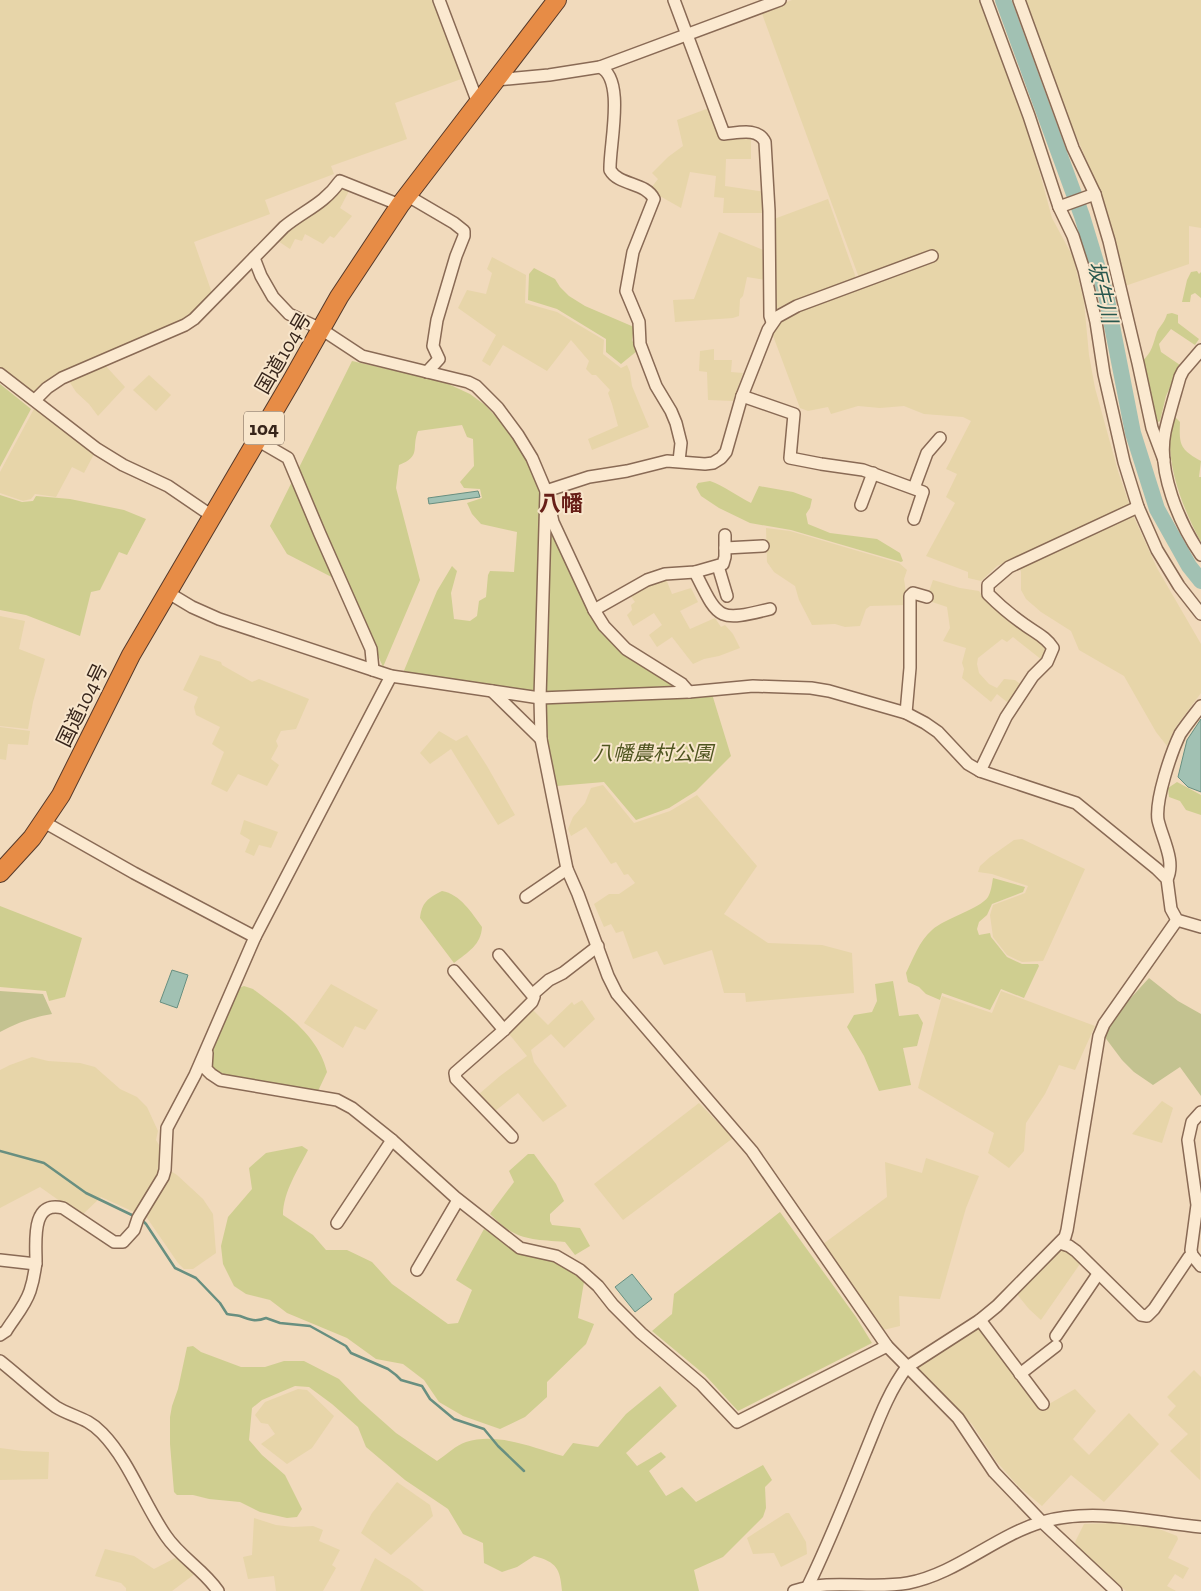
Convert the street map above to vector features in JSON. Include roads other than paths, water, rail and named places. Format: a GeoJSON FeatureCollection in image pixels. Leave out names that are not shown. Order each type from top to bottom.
{"type":"FeatureCollection","features":[{"type":"Feature","properties":{"kind":"highway","name":"国道104号"},"geometry":{"type":"LineString","coordinates":[[0,873],[44,822],[68,782],[131,655],[339,297],[404,200],[557,0]]}},
{"type":"Feature","properties":{"kind":"street"},"geometry":{"type":"LineString","coordinates":[[439,0],[478,103]]}},
{"type":"Feature","properties":{"kind":"street"},"geometry":{"type":"LineString","coordinates":[[674,0],[724,134],[752,132],[762,137],[765,142],[769,211],[770,316],[772,322]]}},
{"type":"Feature","properties":{"kind":"street"},"geometry":{"type":"LineString","coordinates":[[496,80],[549,75],[600,67],[780,0]]}},
{"type":"Feature","properties":{"kind":"street"},"geometry":{"type":"LineString","coordinates":[[986,0],[1084,270],[1096,322],[1104,374],[1124,462],[1138,507],[1157,550],[1179,586],[1201,614]]}},
{"type":"Feature","properties":{"kind":"street"},"geometry":{"type":"LineString","coordinates":[[1019,0],[1091,195],[1115,269],[1152,428],[1164,460],[1172,498],[1192,542],[1201,555]]}},
{"type":"Feature","properties":{"kind":"street"},"geometry":{"type":"LineString","coordinates":[[600,67],[606,71],[614,91],[610,170],[617,178],[645,190],[654,199],[633,252],[626,292],[639,322],[640,344],[656,386],[671,410],[678,428],[682,443],[680,461]]}},
{"type":"Feature","properties":{"kind":"street"},"geometry":{"type":"LineString","coordinates":[[35,400],[47,388],[62,378],[185,325],[194,319],[284,227],[320,204],[340,181],[404,200],[454,223],[464,231],[437,320],[433,346],[439,359],[427,372]]}},
{"type":"Feature","properties":{"kind":"street"},"geometry":{"type":"LineString","coordinates":[[1062,206],[1091,195]]}},
{"type":"Feature","properties":{"kind":"street"},"geometry":{"type":"LineString","coordinates":[[546,491],[589,477],[627,471],[667,461],[705,464],[721,458],[726,452],[742,396],[772,322],[777,317],[796,306],[932,256]]}},
{"type":"Feature","properties":{"kind":"street"},"geometry":{"type":"LineString","coordinates":[[254,258],[260,276],[273,297],[289,314],[321,329],[362,356],[468,382],[476,386],[498,408],[532,458],[546,491],[553,522],[594,610],[604,626],[626,649],[682,684],[689,692]]}},
{"type":"Feature","properties":{"kind":"street"},"geometry":{"type":"LineString","coordinates":[[1164,460],[1164,434],[1180,377],[1201,350]]}},
{"type":"Feature","properties":{"kind":"street"},"geometry":{"type":"LineString","coordinates":[[0,374],[96,449],[123,465],[168,486],[212,516]]}},
{"type":"Feature","properties":{"kind":"street"},"geometry":{"type":"LineString","coordinates":[[742,396],[794,414],[790,458],[863,470],[923,492],[914,519]]}},
{"type":"Feature","properties":{"kind":"street"},"geometry":{"type":"LineString","coordinates":[[914,488],[927,453],[940,438]]}},
{"type":"Feature","properties":{"kind":"street"},"geometry":{"type":"LineString","coordinates":[[257,440],[288,458],[371,649],[373,670]]}},
{"type":"Feature","properties":{"kind":"street"},"geometry":{"type":"LineString","coordinates":[[861,504],[873,473]]}},
{"type":"Feature","properties":{"kind":"street"},"geometry":{"type":"LineString","coordinates":[[546,491],[540,698],[541,739],[567,869],[616,994],[752,1151],[887,1346],[958,1418],[994,1472],[1042,1522],[1116,1591]]}},
{"type":"Feature","properties":{"kind":"street"},"geometry":{"type":"LineString","coordinates":[[980,771],[1006,717],[1033,676],[1047,662],[1053,648],[1048,640],[996,602],[988,594],[988,585],[1008,567],[1138,507]]}},
{"type":"Feature","properties":{"kind":"street"},"geometry":{"type":"LineString","coordinates":[[594,610],[647,580],[671,574],[695,572],[723,564],[725,561],[725,535]]}},
{"type":"Feature","properties":{"kind":"street"},"geometry":{"type":"LineString","coordinates":[[725,548],[763,546]]}},
{"type":"Feature","properties":{"kind":"street"},"geometry":{"type":"LineString","coordinates":[[718,566],[727,596]]}},
{"type":"Feature","properties":{"kind":"street"},"geometry":{"type":"LineString","coordinates":[[695,572],[711,605],[722,615],[740,617],[770,609]]}},
{"type":"Feature","properties":{"kind":"street"},"geometry":{"type":"LineString","coordinates":[[167,592],[192,607],[219,619],[391,676],[540,698],[689,692],[744,686],[811,688],[876,703],[906,713],[925,723],[938,732],[968,764],[980,771],[1076,803],[1157,868],[1167,879]]}},
{"type":"Feature","properties":{"kind":"street"},"geometry":{"type":"LineString","coordinates":[[906,713],[910,668],[910,596],[913,593],[927,597]]}},
{"type":"Feature","properties":{"kind":"street"},"geometry":{"type":"LineString","coordinates":[[0,1335],[6,1331],[30,1292],[36,1264],[36,1226],[40,1216],[47,1209],[55,1206],[64,1208],[114,1242],[123,1242],[132,1234],[138,1218],[163,1177],[167,1128],[195,1075],[255,937],[391,676]]}},
{"type":"Feature","properties":{"kind":"street"},"geometry":{"type":"LineString","coordinates":[[492,691],[541,739]]}},
{"type":"Feature","properties":{"kind":"street"},"geometry":{"type":"LineString","coordinates":[[1201,706],[1180,735],[1159,795],[1158,819],[1170,864],[1170,872],[1167,879],[1171,909],[1177,920],[1201,927]]}},
{"type":"Feature","properties":{"kind":"street"},"geometry":{"type":"LineString","coordinates":[[44,822],[134,874],[255,937]]}},
{"type":"Feature","properties":{"kind":"street"},"geometry":{"type":"LineString","coordinates":[[526,897],[567,869]]}},
{"type":"Feature","properties":{"kind":"street"},"geometry":{"type":"LineString","coordinates":[[808,1586],[833,1533],[876,1428],[900,1376],[907,1367],[980,1320],[997,1306],[1060,1243],[1067,1230],[1099,1036],[1104,1024],[1177,920]]}},
{"type":"Feature","properties":{"kind":"street"},"geometry":{"type":"LineString","coordinates":[[533,994],[549,980],[563,974],[598,946]]}},
{"type":"Feature","properties":{"kind":"street"},"geometry":{"type":"LineString","coordinates":[[499,955],[534,997],[532,1002],[504,1030],[454,1073],[456,1079],[512,1137]]}},
{"type":"Feature","properties":{"kind":"street"},"geometry":{"type":"LineString","coordinates":[[454,971],[504,1030]]}},
{"type":"Feature","properties":{"kind":"street"},"geometry":{"type":"LineString","coordinates":[[207,1048],[206,1069],[220,1080],[337,1100],[352,1108],[392,1140],[458,1200],[520,1248],[556,1256],[580,1270],[598,1286],[640,1333],[701,1384],[737,1422],[887,1346]]}},
{"type":"Feature","properties":{"kind":"street"},"geometry":{"type":"LineString","coordinates":[[1201,1112],[1192,1122],[1188,1140],[1197,1200],[1191,1241],[1192,1255],[1201,1266]]}},
{"type":"Feature","properties":{"kind":"street"},"geometry":{"type":"LineString","coordinates":[[337,1223],[392,1140]]}},
{"type":"Feature","properties":{"kind":"street"},"geometry":{"type":"LineString","coordinates":[[417,1270],[458,1200]]}},
{"type":"Feature","properties":{"kind":"street"},"geometry":{"type":"LineString","coordinates":[[1060,1243],[1076,1251],[1137,1312],[1147,1316],[1192,1255]]}},
{"type":"Feature","properties":{"kind":"street"},"geometry":{"type":"LineString","coordinates":[[0,1260],[36,1264]]}},
{"type":"Feature","properties":{"kind":"street"},"geometry":{"type":"LineString","coordinates":[[1020,1374],[1056,1341],[1098,1274]]}},
{"type":"Feature","properties":{"kind":"street"},"geometry":{"type":"LineString","coordinates":[[980,1320],[1044,1404]]}},
{"type":"Feature","properties":{"kind":"street"},"geometry":{"type":"LineString","coordinates":[[0,1361],[58,1408],[82,1418],[102,1432],[126,1468],[166,1538],[211,1581],[218,1591]]}},
{"type":"Feature","properties":{"kind":"street"},"geometry":{"type":"LineString","coordinates":[[794,1591],[808,1586],[844,1584],[872,1586],[908,1583],[933,1576],[995,1543],[1042,1522],[1074,1516],[1108,1516],[1201,1527]]}},
{"type":"Feature","properties":{"kind":"waterway","name":"坂牛川"},"geometry":{"type":"LineString","coordinates":[[1003,0],[1082,216],[1106,295],[1133,433],[1157,509],[1189,566],[1201,581]]}},
{"type":"Feature","properties":{"kind":"waterway"},"geometry":{"type":"LineString","coordinates":[[0,1151],[44,1163],[86,1193],[136,1217]]}},
{"type":"Feature","properties":{"kind":"waterway"},"geometry":{"type":"LineString","coordinates":[[141,1219],[175,1268],[196,1278],[220,1303],[227,1314],[253,1320],[266,1318],[280,1323],[310,1326],[346,1346],[351,1353],[388,1369],[401,1380],[422,1386],[430,1399],[454,1419],[484,1429],[498,1446],[524,1471]]}},
{"type":"Feature","properties":{"kind":"district","name":"八幡"},"geometry":{"type":"Point","coordinates":[561,503]}},
{"type":"Feature","properties":{"kind":"park label","name":"八幡農村公園"},"geometry":{"type":"Point","coordinates":[653,753]}}]}
